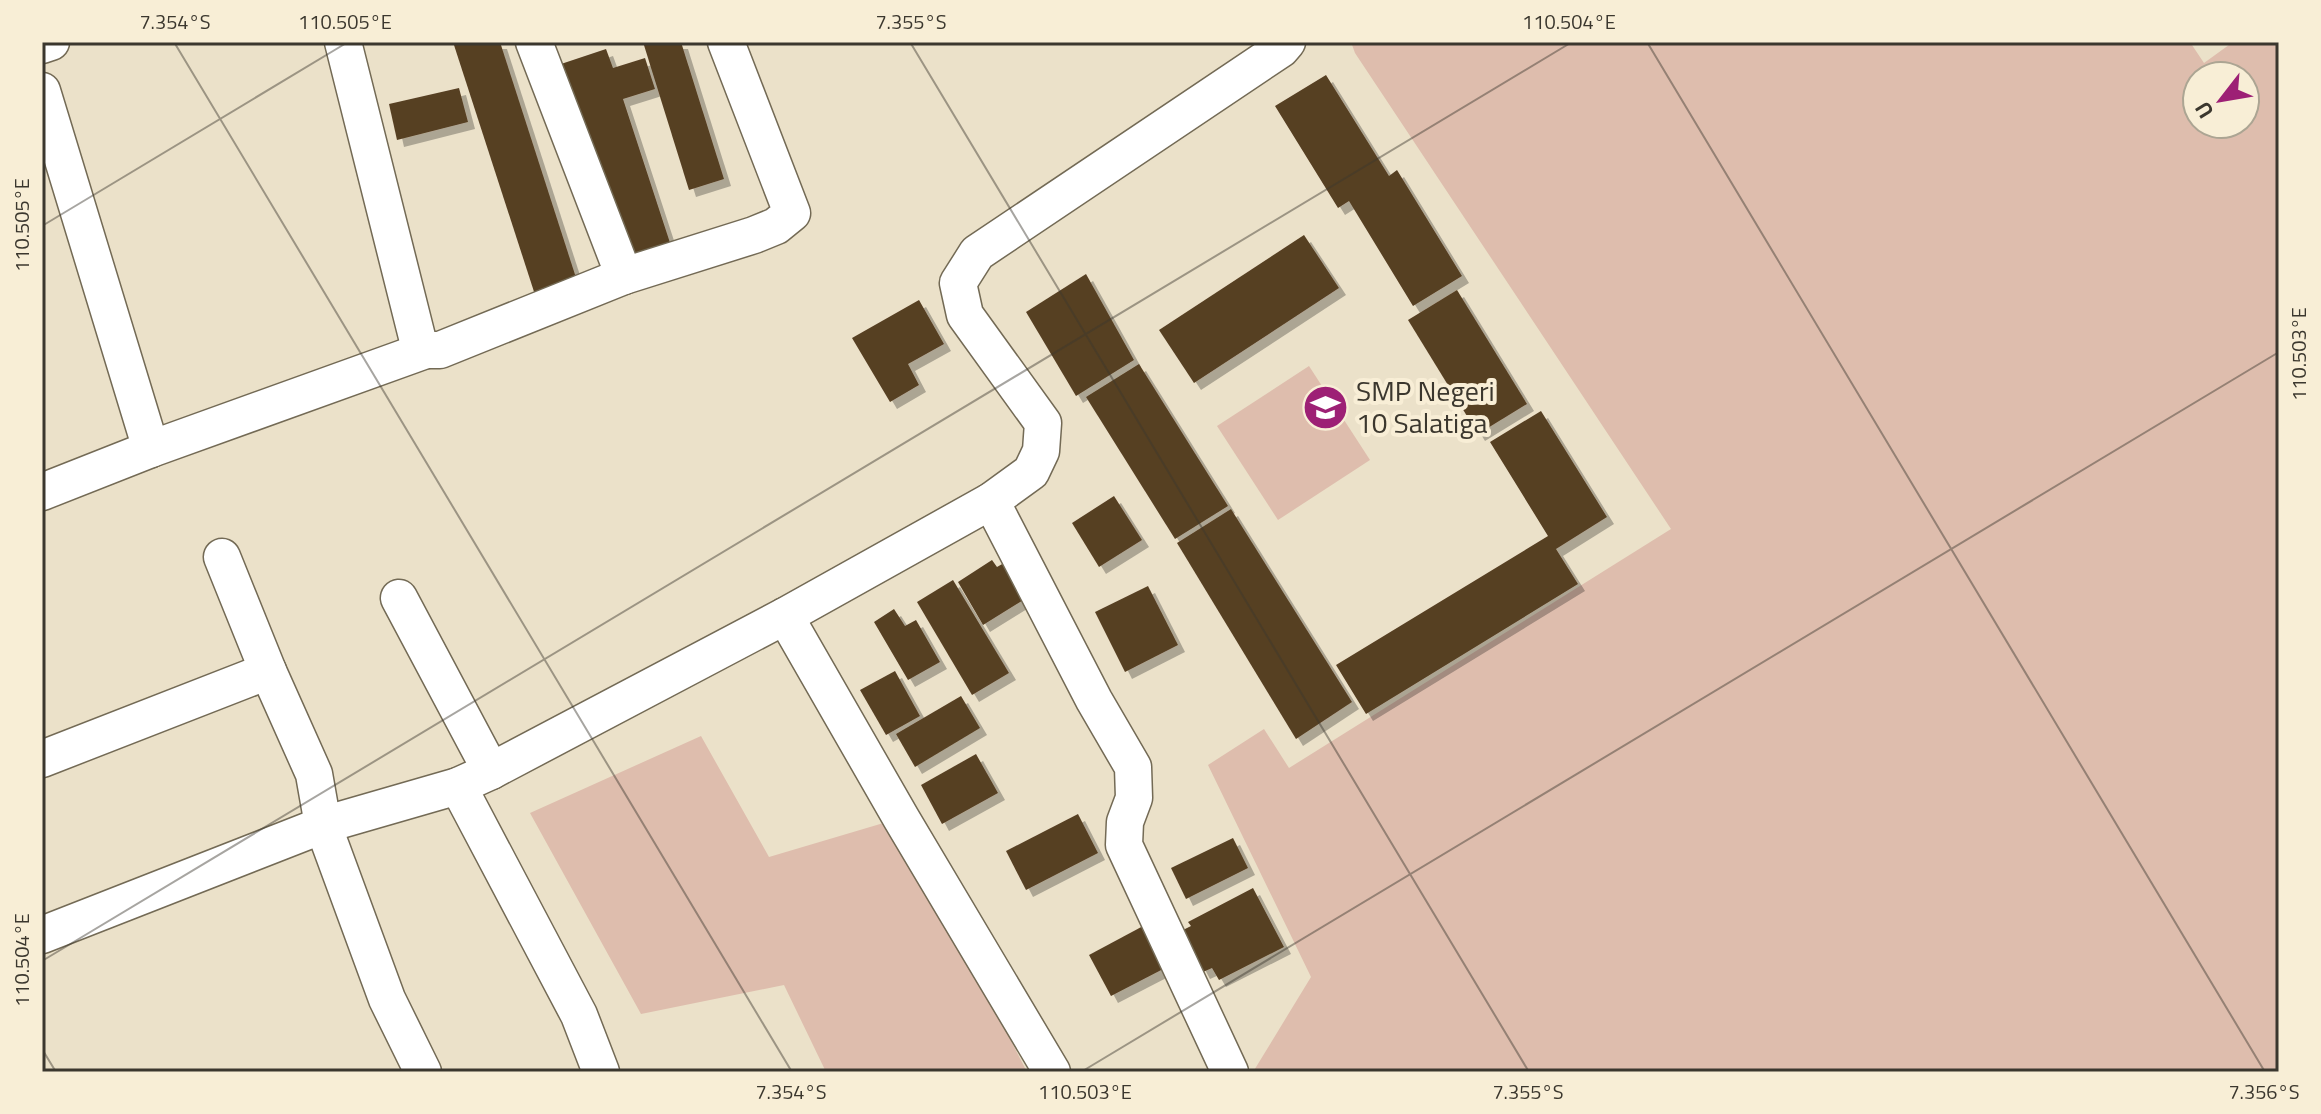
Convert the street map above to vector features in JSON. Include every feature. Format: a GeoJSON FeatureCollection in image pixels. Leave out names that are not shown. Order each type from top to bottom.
{"type":"FeatureCollection","features":[{"type":"Feature","properties":{"kind":"street"},"geometry":{"type":"LineString","coordinates":[[42,45],[51,42]]}},
{"type":"Feature","properties":{"kind":"street"},"geometry":{"type":"LineString","coordinates":[[343,42],[418,341],[426,350]]}},
{"type":"Feature","properties":{"kind":"street"},"geometry":{"type":"LineString","coordinates":[[534,42],[624,276]]}},
{"type":"Feature","properties":{"kind":"street"},"geometry":{"type":"LineString","coordinates":[[42,492],[151,449],[426,350],[440,350],[624,276],[776,226],[792,213],[726,42]]}},
{"type":"Feature","properties":{"kind":"street"},"geometry":{"type":"LineString","coordinates":[[42,935],[323,825],[458,786],[491,771],[785,616],[991,501],[1031,472],[1041,451],[1043,423],[965,315],[958,283],[977,253],[1268,58],[1287,42]]}},
{"type":"Feature","properties":{"kind":"street"},"geometry":{"type":"LineString","coordinates":[[42,91],[151,449]]}},
{"type":"Feature","properties":{"kind":"street"},"geometry":{"type":"LineString","coordinates":[[991,501],[1094,700],[1133,767],[1134,798],[1125,822],[1124,845],[1230,1072]]}},
{"type":"Feature","properties":{"kind":"street"},"geometry":{"type":"LineString","coordinates":[[222,557],[314,774],[323,825],[387,999],[423,1072]]}},
{"type":"Feature","properties":{"kind":"street"},"geometry":{"type":"LineString","coordinates":[[399,598],[491,771]]}},
{"type":"Feature","properties":{"kind":"street"},"geometry":{"type":"LineString","coordinates":[[785,616],[1052,1072]]}},
{"type":"Feature","properties":{"kind":"street"},"geometry":{"type":"LineString","coordinates":[[42,759],[268,671]]}},
{"type":"Feature","properties":{"kind":"street"},"geometry":{"type":"LineString","coordinates":[[458,786],[579,1015],[601,1072]]}},
{"type":"Feature","properties":{"kind":"shaded area"},"geometry":{"type":"Polygon","coordinates":[[[1351,42],[2190,42],[2202,60],[2181,60],[2181,140],[2261,140],[2261,60],[2208,60],[2233,42],[2279,42],[2279,1072],[1253,1072],[1311,977],[1208,765],[1264,729],[1289,768],[1671,529],[1355,53],[1351,42]]]}},
{"type":"Feature","properties":{"kind":"shaded area"},"geometry":{"type":"Polygon","coordinates":[[[1309,366],[1370,460],[1278,520],[1217,426],[1309,366]]]}},
{"type":"Feature","properties":{"kind":"shaded area"},"geometry":{"type":"Polygon","coordinates":[[[701,736],[769,857],[897,819],[1027,1072],[826,1072],[784,985],[641,1014],[530,813],[701,736]]]}},
{"type":"Feature","properties":{"kind":"building"},"geometry":{"type":"Polygon","coordinates":[[[453,42],[500,42],[580,290],[538,304],[453,42]]]}},
{"type":"Feature","properties":{"kind":"building"},"geometry":{"type":"Polygon","coordinates":[[[643,42],[681,42],[724,179],[689,190],[643,42]]]}},
{"type":"Feature","properties":{"kind":"building"},"geometry":{"type":"Polygon","coordinates":[[[606,49],[613,68],[645,58],[655,89],[623,99],[674,255],[626,270],[558,65],[606,49]]]}},
{"type":"Feature","properties":{"kind":"building"},"geometry":{"type":"Polygon","coordinates":[[[1326,75],[1389,176],[1397,170],[1462,276],[1413,306],[1349,201],[1338,208],[1275,106],[1326,75]]]}},
{"type":"Feature","properties":{"kind":"building"},"geometry":{"type":"Polygon","coordinates":[[[459,88],[468,122],[397,140],[389,104],[459,88]]]}},
{"type":"Feature","properties":{"kind":"building"},"geometry":{"type":"Polygon","coordinates":[[[1304,235],[1339,288],[1194,383],[1159,330],[1304,235]]]}},
{"type":"Feature","properties":{"kind":"building"},"geometry":{"type":"Polygon","coordinates":[[[1086,274],[1134,360],[1076,396],[1026,312],[1086,274]]]}},
{"type":"Feature","properties":{"kind":"building"},"geometry":{"type":"Polygon","coordinates":[[[1457,290],[1527,404],[1478,434],[1408,320],[1457,290]]]}},
{"type":"Feature","properties":{"kind":"building"},"geometry":{"type":"Polygon","coordinates":[[[919,300],[944,344],[908,364],[919,385],[890,402],[852,338],[919,300]]]}},
{"type":"Feature","properties":{"kind":"building"},"geometry":{"type":"Polygon","coordinates":[[[1139,364],[1228,506],[1175,539],[1086,397],[1139,364]]]}},
{"type":"Feature","properties":{"kind":"building"},"geometry":{"type":"Polygon","coordinates":[[[1541,411],[1607,517],[1556,549],[1578,584],[1366,714],[1336,665],[1548,536],[1490,442],[1541,411]]]}},
{"type":"Feature","properties":{"kind":"building"},"geometry":{"type":"Polygon","coordinates":[[[1114,496],[1142,540],[1099,567],[1072,523],[1114,496]]]}},
{"type":"Feature","properties":{"kind":"building"},"geometry":{"type":"Polygon","coordinates":[[[1231,509],[1352,702],[1296,739],[1177,543],[1231,509]]]}},
{"type":"Feature","properties":{"kind":"building"},"geometry":{"type":"Polygon","coordinates":[[[1011,559],[1033,594],[983,625],[958,582],[992,560],[997,567],[1011,559]]]}},
{"type":"Feature","properties":{"kind":"building"},"geometry":{"type":"Polygon","coordinates":[[[953,580],[1009,673],[972,695],[917,602],[953,580]]]}},
{"type":"Feature","properties":{"kind":"building"},"geometry":{"type":"Polygon","coordinates":[[[1148,586],[1178,645],[1125,672],[1095,612],[1148,586]]]}},
{"type":"Feature","properties":{"kind":"building"},"geometry":{"type":"Polygon","coordinates":[[[894,609],[905,626],[916,620],[940,662],[908,680],[874,622],[894,609]]]}},
{"type":"Feature","properties":{"kind":"building"},"geometry":{"type":"Polygon","coordinates":[[[895,671],[920,716],[886,735],[860,690],[895,671]]]}},
{"type":"Feature","properties":{"kind":"building"},"geometry":{"type":"Polygon","coordinates":[[[961,696],[980,728],[915,767],[896,734],[961,696]]]}},
{"type":"Feature","properties":{"kind":"building"},"geometry":{"type":"Polygon","coordinates":[[[976,754],[998,793],[942,824],[921,785],[976,754]]]}},
{"type":"Feature","properties":{"kind":"building"},"geometry":{"type":"Polygon","coordinates":[[[1078,814],[1098,853],[1026,890],[1006,851],[1078,814]]]}},
{"type":"Feature","properties":{"kind":"building"},"geometry":{"type":"Polygon","coordinates":[[[1233,838],[1248,868],[1186,899],[1171,868],[1233,838]]]}},
{"type":"Feature","properties":{"kind":"building"},"geometry":{"type":"Polygon","coordinates":[[[1253,888],[1284,947],[1219,980],[1212,968],[1203,972],[1181,931],[1191,926],[1188,922],[1253,888]]]}},
{"type":"Feature","properties":{"kind":"building"},"geometry":{"type":"Polygon","coordinates":[[[1145,925],[1167,967],[1111,996],[1089,955],[1145,925]]]}},
{"type":"Feature","properties":{"kind":"place","name":"SMP Negeri 10 Salatiga"},"geometry":{"type":"Point","coordinates":[1325,407]}}]}
